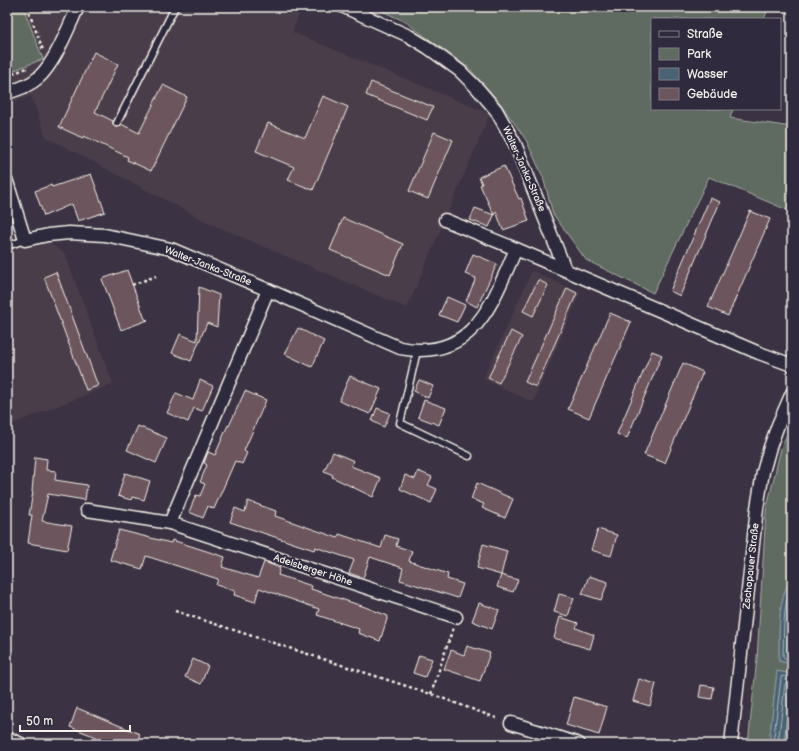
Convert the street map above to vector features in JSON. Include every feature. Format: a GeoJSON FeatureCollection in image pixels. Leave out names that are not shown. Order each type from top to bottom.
{"type":"FeatureCollection","features":[{"type":"Feature","properties":{"kind":"street"},"geometry":{"type":"LineString","coordinates":[[7,94],[25,87],[38,78],[46,69],[78,7]]}},
{"type":"Feature","properties":{"kind":"street","name":"Walter-Janka-Straße"},"geometry":{"type":"LineString","coordinates":[[344,7],[409,36],[427,46],[460,71],[496,110],[515,144],[565,269]]}},
{"type":"Feature","properties":{"kind":"street"},"geometry":{"type":"LineString","coordinates":[[7,182],[25,240]]}},
{"type":"Feature","properties":{"kind":"street"},"geometry":{"type":"LineString","coordinates":[[445,220],[565,269],[758,353],[792,365]]}},
{"type":"Feature","properties":{"kind":"street","name":"Walter-Janka-Straße"},"geometry":{"type":"LineString","coordinates":[[25,240],[48,235],[69,233],[105,235],[170,249],[400,348],[417,351],[440,348],[447,345],[466,334],[476,325],[485,314],[495,296],[516,249]]}},
{"type":"Feature","properties":{"kind":"street"},"geometry":{"type":"LineString","coordinates":[[170,523],[268,290]]}},
{"type":"Feature","properties":{"kind":"street","name":"Zschopauer Straße"},"geometry":{"type":"LineString","coordinates":[[731,744],[757,508],[762,479],[774,436],[792,394]]}},
{"type":"Feature","properties":{"kind":"street","name":"Adelsberger Höhe"},"geometry":{"type":"LineString","coordinates":[[86,510],[170,523],[456,617]]}},
{"type":"Feature","properties":{"kind":"street"},"geometry":{"type":"LineString","coordinates":[[511,723],[579,744]]}},
{"type":"Feature","properties":{"kind":"street"},"geometry":{"type":"LineString","coordinates":[[7,738],[21,744]]}},
{"type":"Feature","properties":{"kind":"lane"},"geometry":{"type":"LineString","coordinates":[[118,123],[175,7]]}},
{"type":"Feature","properties":{"kind":"lane"},"geometry":{"type":"LineString","coordinates":[[7,246],[25,240]]}},
{"type":"Feature","properties":{"kind":"lane"},"geometry":{"type":"LineString","coordinates":[[417,351],[400,423],[469,456]]}},
{"type":"Feature","properties":{"kind":"path"},"geometry":{"type":"LineString","coordinates":[[26,7],[44,54]]}},
{"type":"Feature","properties":{"kind":"path"},"geometry":{"type":"LineString","coordinates":[[7,76],[34,66]]}},
{"type":"Feature","properties":{"kind":"path"},"geometry":{"type":"LineString","coordinates":[[132,285],[156,276]]}},
{"type":"Feature","properties":{"kind":"path"},"geometry":{"type":"LineString","coordinates":[[175,612],[431,694],[511,723]]}},
{"type":"Feature","properties":{"kind":"path"},"geometry":{"type":"LineString","coordinates":[[431,694],[456,617]]}},
{"type":"Feature","properties":{"kind":"shaded area"},"geometry":{"type":"Polygon","coordinates":[[[7,7],[302,7],[292,32],[490,114],[407,308],[209,223],[46,137],[31,96],[7,104],[7,7]]]}},
{"type":"Feature","properties":{"kind":"shaded area"},"geometry":{"type":"Polygon","coordinates":[[[31,229],[65,254],[113,384],[7,426],[7,236],[31,229]]]}},
{"type":"Feature","properties":{"kind":"shaded area"},"geometry":{"type":"Polygon","coordinates":[[[532,271],[580,293],[533,402],[483,379],[532,271]]]}},
{"type":"Feature","properties":{"kind":"green space"},"geometry":{"type":"Polygon","coordinates":[[[7,7],[23,7],[43,59],[7,73],[7,7]]]}},
{"type":"Feature","properties":{"kind":"green space"},"geometry":{"type":"Polygon","coordinates":[[[373,7],[769,7],[764,18],[651,18],[651,110],[733,110],[730,118],[792,127],[792,212],[709,177],[653,293],[586,260],[553,214],[543,177],[526,140],[500,103],[470,69],[404,21],[373,7]]]}},
{"type":"Feature","properties":{"kind":"green space"},"geometry":{"type":"Polygon","coordinates":[[[792,423],[792,577],[783,596],[781,607],[779,661],[792,664],[792,674],[777,671],[769,744],[748,744],[757,658],[766,511],[781,448],[792,423]]]}},
{"type":"Feature","properties":{"kind":"water"},"geometry":{"type":"Polygon","coordinates":[[[792,577],[792,664],[779,661],[779,629],[783,596],[792,577]]]}},
{"type":"Feature","properties":{"kind":"water"},"geometry":{"type":"Polygon","coordinates":[[[777,671],[792,674],[792,744],[769,744],[777,671]]]}},
{"type":"Feature","properties":{"kind":"building"},"geometry":{"type":"Polygon","coordinates":[[[94,52],[118,64],[95,112],[113,121],[115,127],[119,127],[121,124],[139,133],[163,85],[187,97],[151,171],[127,160],[128,157],[84,136],[83,138],[59,127],[94,52]]]}},
{"type":"Feature","properties":{"kind":"building"},"geometry":{"type":"Polygon","coordinates":[[[371,82],[433,107],[427,120],[366,95],[371,82]]]}},
{"type":"Feature","properties":{"kind":"building"},"geometry":{"type":"Polygon","coordinates":[[[323,96],[348,107],[313,190],[288,180],[294,167],[256,151],[268,123],[305,138],[323,96]]]}},
{"type":"Feature","properties":{"kind":"building"},"geometry":{"type":"Polygon","coordinates":[[[434,132],[453,140],[428,199],[409,191],[434,132]]]}},
{"type":"Feature","properties":{"kind":"building"},"geometry":{"type":"Polygon","coordinates":[[[504,166],[519,199],[521,198],[529,221],[503,230],[496,211],[489,227],[470,220],[475,208],[494,215],[480,185],[482,184],[479,177],[504,166]]]}},
{"type":"Feature","properties":{"kind":"building"},"geometry":{"type":"Polygon","coordinates":[[[91,174],[105,212],[78,221],[72,204],[44,216],[35,191],[91,174]]]}},
{"type":"Feature","properties":{"kind":"building"},"geometry":{"type":"Polygon","coordinates":[[[710,198],[720,202],[680,296],[670,291],[710,198]]]}},
{"type":"Feature","properties":{"kind":"building"},"geometry":{"type":"Polygon","coordinates":[[[750,211],[770,219],[728,316],[708,307],[750,211]]]}},
{"type":"Feature","properties":{"kind":"building"},"geometry":{"type":"Polygon","coordinates":[[[343,218],[403,244],[390,275],[330,250],[343,218]]]}},
{"type":"Feature","properties":{"kind":"building"},"geometry":{"type":"Polygon","coordinates":[[[473,254],[497,264],[477,307],[466,301],[476,278],[465,274],[473,254]]]}},
{"type":"Feature","properties":{"kind":"building"},"geometry":{"type":"Polygon","coordinates":[[[127,270],[145,319],[148,320],[121,330],[102,279],[127,270]]]}},
{"type":"Feature","properties":{"kind":"building"},"geometry":{"type":"Polygon","coordinates":[[[56,272],[98,386],[86,390],[44,277],[56,272]]]}},
{"type":"Feature","properties":{"kind":"building"},"geometry":{"type":"Polygon","coordinates":[[[538,280],[548,285],[533,316],[523,311],[538,280]]]}},
{"type":"Feature","properties":{"kind":"building"},"geometry":{"type":"Polygon","coordinates":[[[199,287],[219,295],[217,327],[207,323],[191,361],[172,353],[180,334],[197,341],[199,287]]]}},
{"type":"Feature","properties":{"kind":"building"},"geometry":{"type":"Polygon","coordinates":[[[567,288],[577,293],[536,387],[525,382],[567,288]]]}},
{"type":"Feature","properties":{"kind":"building"},"geometry":{"type":"Polygon","coordinates":[[[447,297],[465,305],[457,322],[439,315],[447,297]]]}},
{"type":"Feature","properties":{"kind":"building"},"geometry":{"type":"Polygon","coordinates":[[[610,313],[631,322],[589,418],[568,409],[610,313]]]}},
{"type":"Feature","properties":{"kind":"building"},"geometry":{"type":"Polygon","coordinates":[[[298,328],[324,341],[312,367],[285,354],[298,328]]]}},
{"type":"Feature","properties":{"kind":"building"},"geometry":{"type":"Polygon","coordinates":[[[511,331],[522,337],[499,383],[488,378],[511,331]]]}},
{"type":"Feature","properties":{"kind":"building"},"geometry":{"type":"Polygon","coordinates":[[[652,351],[662,355],[627,438],[617,434],[652,351]]]}},
{"type":"Feature","properties":{"kind":"building"},"geometry":{"type":"Polygon","coordinates":[[[683,363],[703,372],[665,463],[644,455],[683,363]]]}},
{"type":"Feature","properties":{"kind":"building"},"geometry":{"type":"Polygon","coordinates":[[[350,376],[381,389],[370,414],[339,401],[350,376]]]}},
{"type":"Feature","properties":{"kind":"building"},"geometry":{"type":"Polygon","coordinates":[[[200,380],[213,386],[202,411],[194,408],[188,422],[167,413],[176,393],[193,400],[200,380]]]}},
{"type":"Feature","properties":{"kind":"building"},"geometry":{"type":"Polygon","coordinates":[[[419,380],[433,386],[428,398],[414,391],[419,380]]]}},
{"type":"Feature","properties":{"kind":"building"},"geometry":{"type":"Polygon","coordinates":[[[245,391],[266,400],[244,451],[247,453],[242,464],[235,461],[214,509],[208,506],[203,518],[189,512],[196,495],[200,496],[205,484],[200,482],[207,465],[204,463],[208,452],[215,455],[245,391]]]}},
{"type":"Feature","properties":{"kind":"building"},"geometry":{"type":"Polygon","coordinates":[[[424,400],[446,408],[439,425],[418,417],[424,400]]]}},
{"type":"Feature","properties":{"kind":"building"},"geometry":{"type":"Polygon","coordinates":[[[377,408],[390,413],[384,427],[372,421],[377,408]]]}},
{"type":"Feature","properties":{"kind":"building"},"geometry":{"type":"Polygon","coordinates":[[[138,426],[167,438],[156,463],[127,450],[138,426]]]}},
{"type":"Feature","properties":{"kind":"building"},"geometry":{"type":"Polygon","coordinates":[[[333,452],[354,461],[351,466],[381,478],[373,497],[332,477],[333,475],[324,471],[333,452]]]}},
{"type":"Feature","properties":{"kind":"building"},"geometry":{"type":"Polygon","coordinates":[[[35,457],[47,459],[46,470],[56,471],[55,480],[87,485],[85,500],[48,494],[42,521],[72,526],[67,550],[28,543],[32,515],[29,515],[33,492],[35,457]]]}},
{"type":"Feature","properties":{"kind":"building"},"geometry":{"type":"Polygon","coordinates":[[[418,471],[432,477],[428,485],[437,489],[431,503],[400,489],[405,475],[415,479],[418,471]]]}},
{"type":"Feature","properties":{"kind":"building"},"geometry":{"type":"Polygon","coordinates":[[[125,473],[150,481],[144,500],[132,497],[131,500],[118,496],[125,473]]]}},
{"type":"Feature","properties":{"kind":"building"},"geometry":{"type":"Polygon","coordinates":[[[477,483],[513,499],[505,518],[482,508],[484,504],[471,499],[477,483]]]}},
{"type":"Feature","properties":{"kind":"building"},"geometry":{"type":"Polygon","coordinates":[[[248,501],[276,511],[275,516],[338,538],[339,534],[381,548],[385,535],[398,539],[396,546],[412,551],[409,561],[448,574],[447,579],[463,584],[458,598],[400,580],[403,568],[370,557],[363,578],[349,573],[354,560],[315,547],[314,550],[230,522],[235,508],[245,512],[248,501]]]}},
{"type":"Feature","properties":{"kind":"building"},"geometry":{"type":"Polygon","coordinates":[[[598,529],[617,535],[611,556],[591,550],[598,529]]]}},
{"type":"Feature","properties":{"kind":"building"},"geometry":{"type":"Polygon","coordinates":[[[119,530],[171,543],[172,540],[225,557],[222,567],[258,578],[264,562],[280,568],[278,575],[312,586],[311,589],[388,616],[380,641],[358,633],[359,629],[317,615],[319,609],[259,588],[255,602],[234,595],[235,591],[216,585],[218,579],[146,556],[142,569],[110,560],[119,530]]]}},
{"type":"Feature","properties":{"kind":"building"},"geometry":{"type":"Polygon","coordinates":[[[483,544],[507,551],[501,575],[477,568],[483,544]]]}},
{"type":"Feature","properties":{"kind":"building"},"geometry":{"type":"Polygon","coordinates":[[[501,575],[518,580],[513,592],[497,587],[501,575]]]}},
{"type":"Feature","properties":{"kind":"building"},"geometry":{"type":"Polygon","coordinates":[[[589,576],[608,582],[601,600],[582,594],[589,576]]]}},
{"type":"Feature","properties":{"kind":"building"},"geometry":{"type":"Polygon","coordinates":[[[559,594],[574,598],[568,616],[554,612],[559,594]]]}},
{"type":"Feature","properties":{"kind":"building"},"geometry":{"type":"Polygon","coordinates":[[[479,603],[499,610],[492,629],[472,621],[479,603]]]}},
{"type":"Feature","properties":{"kind":"building"},"geometry":{"type":"Polygon","coordinates":[[[560,617],[578,623],[576,628],[594,635],[590,649],[554,638],[560,617]]]}},
{"type":"Feature","properties":{"kind":"building"},"geometry":{"type":"Polygon","coordinates":[[[467,646],[490,653],[480,681],[444,669],[451,650],[464,655],[467,646]]]}},
{"type":"Feature","properties":{"kind":"building"},"geometry":{"type":"Polygon","coordinates":[[[419,655],[432,659],[425,677],[413,673],[419,655]]]}},
{"type":"Feature","properties":{"kind":"building"},"geometry":{"type":"Polygon","coordinates":[[[193,659],[208,666],[201,684],[185,677],[193,659]]]}},
{"type":"Feature","properties":{"kind":"building"},"geometry":{"type":"Polygon","coordinates":[[[639,679],[656,684],[650,706],[633,701],[639,679]]]}},
{"type":"Feature","properties":{"kind":"building"},"geometry":{"type":"Polygon","coordinates":[[[701,685],[714,687],[712,699],[699,697],[701,685]]]}},
{"type":"Feature","properties":{"kind":"building"},"geometry":{"type":"Polygon","coordinates":[[[574,697],[607,707],[599,735],[566,725],[574,697]]]}},
{"type":"Feature","properties":{"kind":"building"},"geometry":{"type":"Polygon","coordinates":[[[77,708],[140,734],[136,744],[115,744],[70,727],[77,708]]]}}]}
